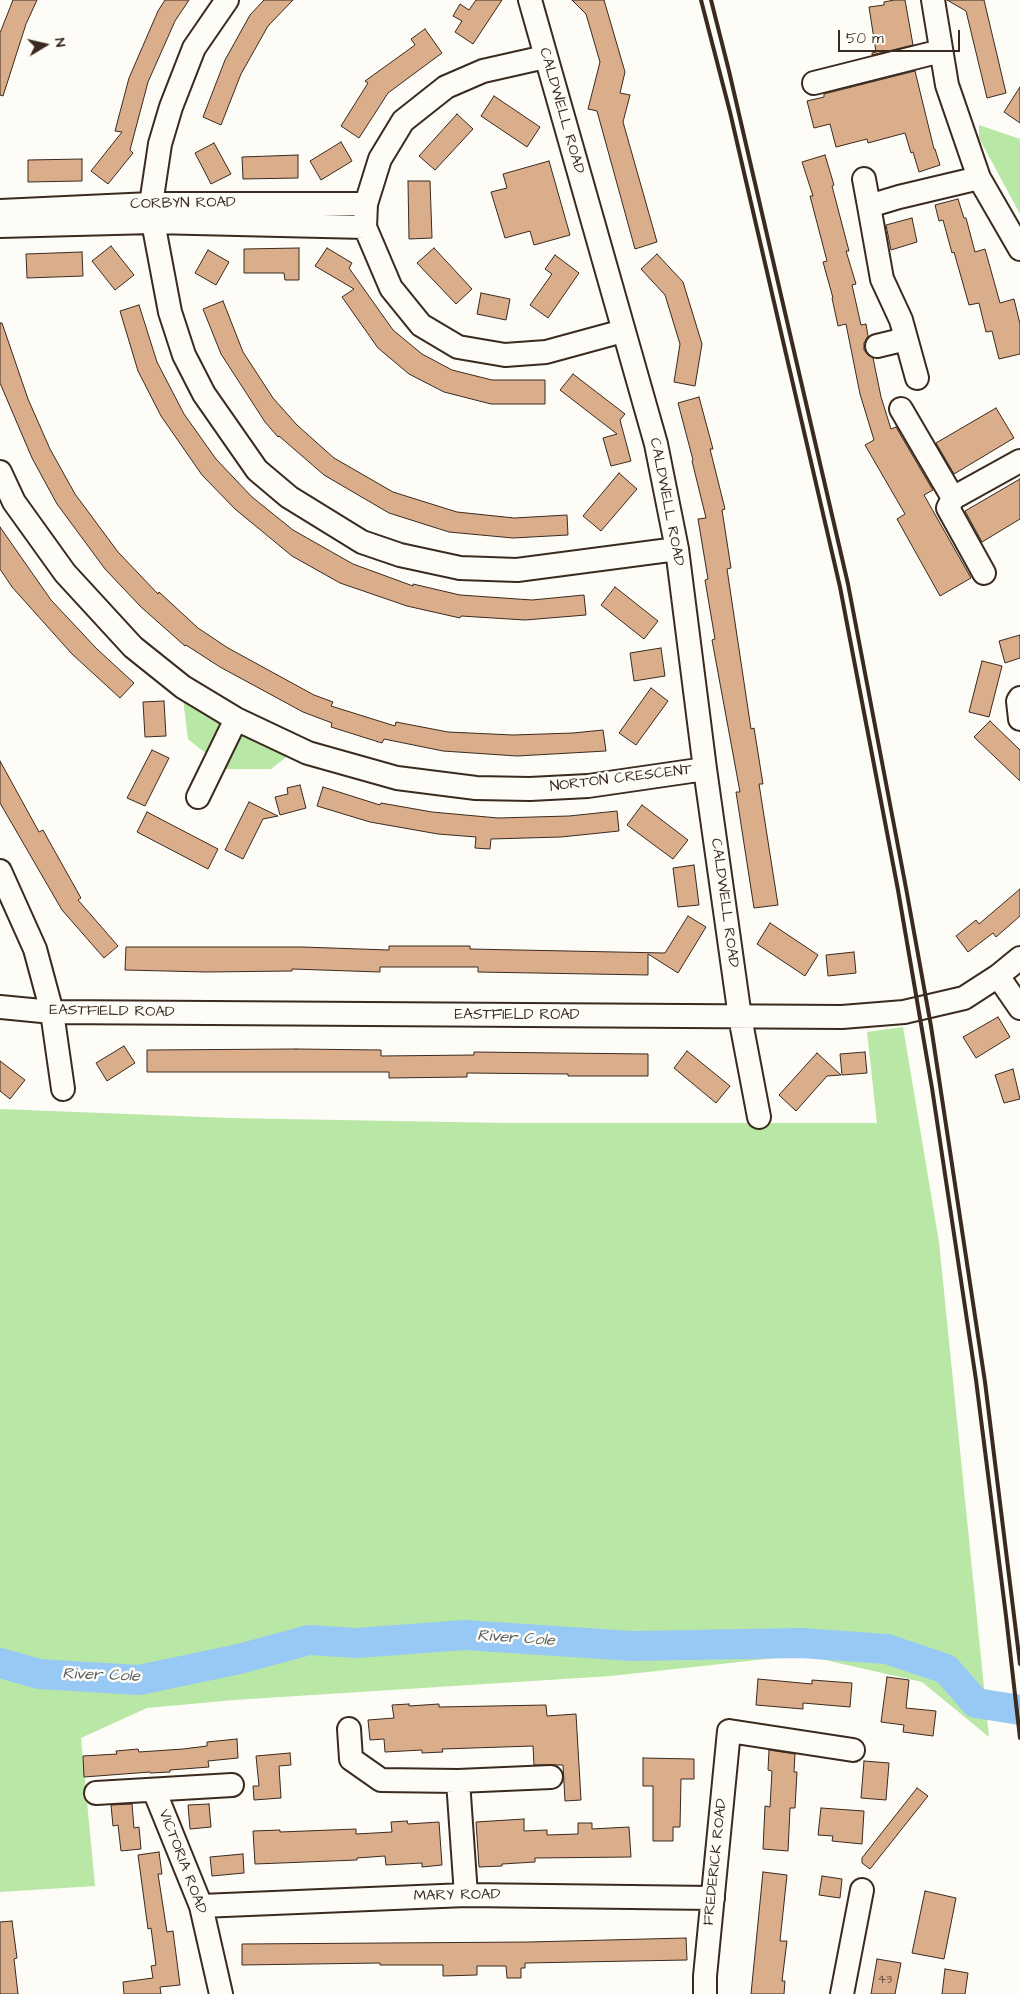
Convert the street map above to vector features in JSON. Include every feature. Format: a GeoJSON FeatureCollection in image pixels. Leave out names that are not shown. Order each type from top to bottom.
{"type":"FeatureCollection","features":[{"type":"Feature","properties":{"kind":"street"},"geometry":{"type":"LineString","coordinates":[[227,0],[194,48],[171,107],[160,144],[152,213],[170,312],[184,355],[204,394],[258,470],[289,497],[362,542],[400,555],[460,568],[517,570],[676,549]]}},
{"type":"Feature","properties":{"kind":"street","name":"CALDWELL ROAD"},"geometry":{"type":"LineString","coordinates":[[530,0],[656,444],[676,549],[740,1017],[759,1117]]}},
{"type":"Feature","properties":{"kind":"street"},"geometry":{"type":"LineString","coordinates":[[933,0],[947,85],[979,178],[1020,249]]}},
{"type":"Feature","properties":{"kind":"street"},"geometry":{"type":"LineString","coordinates":[[814,83],[941,51]]}},
{"type":"Feature","properties":{"kind":"street"},"geometry":{"type":"LineString","coordinates":[[545,57],[482,71],[446,87],[403,122],[380,158],[366,204],[365,227],[391,288],[420,325],[458,347],[505,355],[546,352],[623,330]]}},
{"type":"Feature","properties":{"kind":"street"},"geometry":{"type":"LineString","coordinates":[[869,206],[979,178]]}},
{"type":"Feature","properties":{"kind":"street"},"geometry":{"type":"LineString","coordinates":[[864,179],[882,279],[901,320],[917,378]]}},
{"type":"Feature","properties":{"kind":"street","name":"CORBYN ROAD"},"geometry":{"type":"LineString","coordinates":[[0,226],[152,213],[366,204]]}},
{"type":"Feature","properties":{"kind":"street","name":"CORBYN ROAD"},"geometry":{"type":"LineString","coordinates":[[0,211],[152,213],[365,227]]}},
{"type":"Feature","properties":{"kind":"street"},"geometry":{"type":"LineString","coordinates":[[877,346],[906,338]]}},
{"type":"Feature","properties":{"kind":"street"},"geometry":{"type":"LineString","coordinates":[[901,409],[952,498]]}},
{"type":"Feature","properties":{"kind":"street"},"geometry":{"type":"LineString","coordinates":[[984,573],[948,508],[952,498],[1020,461]]}},
{"type":"Feature","properties":{"kind":"street","name":"NORTON CRESCENT"},"geometry":{"type":"LineString","coordinates":[[0,472],[14,502],[65,574],[132,647],[183,687],[236,719],[308,753],[397,778],[476,788],[530,789],[588,786],[705,769]]}},
{"type":"Feature","properties":{"kind":"street"},"geometry":{"type":"LineString","coordinates":[[1020,698],[1018,701],[1020,718]]}},
{"type":"Feature","properties":{"kind":"street"},"geometry":{"type":"LineString","coordinates":[[198,797],[236,719]]}},
{"type":"Feature","properties":{"kind":"street"},"geometry":{"type":"LineString","coordinates":[[0,871],[35,949],[52,1012],[63,1089]]}},
{"type":"Feature","properties":{"kind":"street","name":"EASTFIELD ROAD"},"geometry":{"type":"LineString","coordinates":[[0,1007],[52,1012],[842,1017],[904,1012],[964,998],[998,976],[1020,958]]}},
{"type":"Feature","properties":{"kind":"street"},"geometry":{"type":"LineString","coordinates":[[998,976],[1020,1008]]}},
{"type":"Feature","properties":{"kind":"street"},"geometry":{"type":"LineString","coordinates":[[349,1729],[351,1759],[381,1780],[458,1781],[551,1776]]}},
{"type":"Feature","properties":{"kind":"street","name":"FREDERICK ROAD"},"geometry":{"type":"LineString","coordinates":[[705,1994],[705,1976],[729,1731],[853,1750]]}},
{"type":"Feature","properties":{"kind":"street"},"geometry":{"type":"LineString","coordinates":[[458,1781],[466,1895]]}},
{"type":"Feature","properties":{"kind":"street","name":"VICTORIA ROAD"},"geometry":{"type":"LineString","coordinates":[[96,1793],[232,1785]]}},
{"type":"Feature","properties":{"kind":"street","name":"VICTORIA ROAD"},"geometry":{"type":"LineString","coordinates":[[154,1790],[201,1906],[221,1994]]}},
{"type":"Feature","properties":{"kind":"street"},"geometry":{"type":"LineString","coordinates":[[842,1994],[862,1890]]}},
{"type":"Feature","properties":{"kind":"street","name":"MARY ROAD"},"geometry":{"type":"LineString","coordinates":[[201,1906],[466,1895],[713,1898]]}},
{"type":"Feature","properties":{"kind":"green space"},"geometry":{"type":"Polygon","coordinates":[[[979,125],[1020,139],[1020,214],[979,138],[979,125]]]}},
{"type":"Feature","properties":{"kind":"green space"},"geometry":{"type":"Polygon","coordinates":[[[182,691],[298,748],[271,769],[225,769],[188,739],[182,691]]]}},
{"type":"Feature","properties":{"kind":"green space"},"geometry":{"type":"Polygon","coordinates":[[[903,1027],[939,1242],[989,1737],[922,1682],[803,1655],[611,1676],[234,1700],[147,1708],[81,1738],[95,1886],[0,1892],[0,1109],[229,1118],[506,1123],[877,1123],[867,1032],[903,1027]]]}},
{"type":"Feature","properties":{"kind":"building"},"geometry":{"type":"Polygon","coordinates":[[[13,0],[37,0],[26,24],[3,96],[0,95],[0,33],[13,0]]]}},
{"type":"Feature","properties":{"kind":"building"},"geometry":{"type":"Polygon","coordinates":[[[165,0],[189,0],[175,21],[148,82],[130,150],[133,153],[108,184],[91,171],[122,132],[115,131],[129,78],[158,11],[165,0]]]}},
{"type":"Feature","properties":{"kind":"building"},"geometry":{"type":"Polygon","coordinates":[[[264,0],[293,0],[268,26],[241,74],[221,125],[203,117],[225,60],[250,15],[264,0]]]}},
{"type":"Feature","properties":{"kind":"building"},"geometry":{"type":"Polygon","coordinates":[[[476,0],[502,0],[473,44],[455,32],[462,21],[453,16],[460,4],[469,10],[476,0]]]}},
{"type":"Feature","properties":{"kind":"building"},"geometry":{"type":"Polygon","coordinates":[[[572,0],[604,0],[625,72],[620,93],[630,95],[623,122],[657,242],[635,249],[597,111],[588,109],[600,62],[586,14],[572,0]]]}},
{"type":"Feature","properties":{"kind":"building"},"geometry":{"type":"Polygon","coordinates":[[[905,0],[913,45],[872,55],[872,53],[876,52],[869,7],[884,5],[884,2],[905,0]]]}},
{"type":"Feature","properties":{"kind":"building"},"geometry":{"type":"Polygon","coordinates":[[[947,0],[984,0],[1006,93],[987,98],[966,11],[947,0]]]}},
{"type":"Feature","properties":{"kind":"building"},"geometry":{"type":"Polygon","coordinates":[[[425,29],[442,53],[388,93],[359,138],[341,126],[368,83],[365,81],[415,45],[411,39],[425,29]]]}},
{"type":"Feature","properties":{"kind":"building"},"geometry":{"type":"Polygon","coordinates":[[[915,71],[934,149],[940,165],[919,172],[905,133],[868,143],[867,139],[836,147],[830,124],[814,128],[807,101],[824,97],[824,94],[915,71]]]}},
{"type":"Feature","properties":{"kind":"building"},"geometry":{"type":"Polygon","coordinates":[[[1020,87],[1020,123],[1004,112],[1020,87]]]}},
{"type":"Feature","properties":{"kind":"building"},"geometry":{"type":"Polygon","coordinates":[[[494,96],[540,127],[527,147],[481,116],[494,96]]]}},
{"type":"Feature","properties":{"kind":"building"},"geometry":{"type":"Polygon","coordinates":[[[457,114],[473,129],[435,170],[419,156],[457,114]]]}},
{"type":"Feature","properties":{"kind":"building"},"geometry":{"type":"Polygon","coordinates":[[[341,142],[352,161],[321,180],[310,161],[341,142]]]}},
{"type":"Feature","properties":{"kind":"building"},"geometry":{"type":"Polygon","coordinates":[[[214,143],[231,174],[211,184],[195,153],[214,143]]]}},
{"type":"Feature","properties":{"kind":"building"},"geometry":{"type":"Polygon","coordinates":[[[298,155],[298,178],[243,179],[242,157],[298,155]]]}},
{"type":"Feature","properties":{"kind":"building"},"geometry":{"type":"Polygon","coordinates":[[[825,155],[849,251],[846,251],[856,284],[852,285],[861,325],[866,324],[868,336],[864,343],[864,350],[873,358],[881,397],[891,429],[896,427],[933,490],[924,495],[971,578],[940,596],[897,519],[905,514],[865,445],[874,440],[860,394],[846,324],[838,326],[833,298],[823,262],[827,261],[810,196],[813,196],[802,162],[825,155]]]}},
{"type":"Feature","properties":{"kind":"building"},"geometry":{"type":"Polygon","coordinates":[[[82,159],[82,181],[28,182],[28,160],[82,159]]]}},
{"type":"Feature","properties":{"kind":"building"},"geometry":{"type":"Polygon","coordinates":[[[549,161],[570,235],[534,245],[530,231],[505,238],[491,192],[507,188],[503,174],[549,161]]]}},
{"type":"Feature","properties":{"kind":"building"},"geometry":{"type":"Polygon","coordinates":[[[408,181],[430,181],[432,238],[409,239],[408,181]]]}},
{"type":"Feature","properties":{"kind":"building"},"geometry":{"type":"Polygon","coordinates":[[[958,199],[964,218],[966,218],[975,252],[985,249],[1000,303],[1014,299],[1020,324],[1020,354],[999,359],[992,331],[986,332],[979,303],[969,305],[954,252],[952,253],[943,220],[939,221],[935,205],[958,199]]]}},
{"type":"Feature","properties":{"kind":"building"},"geometry":{"type":"Polygon","coordinates":[[[912,218],[917,242],[891,250],[886,225],[912,218]]]}},
{"type":"Feature","properties":{"kind":"building"},"geometry":{"type":"Polygon","coordinates":[[[111,246],[134,275],[115,290],[92,261],[111,246]]]}},
{"type":"Feature","properties":{"kind":"building"},"geometry":{"type":"Polygon","coordinates":[[[299,248],[299,280],[285,280],[284,273],[244,273],[244,249],[299,248]]]}},
{"type":"Feature","properties":{"kind":"building"},"geometry":{"type":"Polygon","coordinates":[[[327,248],[352,263],[349,268],[393,330],[422,354],[452,370],[492,380],[545,380],[545,404],[491,404],[444,392],[409,374],[378,348],[342,297],[354,289],[315,266],[327,248]]]}},
{"type":"Feature","properties":{"kind":"building"},"geometry":{"type":"Polygon","coordinates":[[[434,248],[472,289],[456,304],[417,263],[434,248]]]}},
{"type":"Feature","properties":{"kind":"building"},"geometry":{"type":"Polygon","coordinates":[[[208,250],[229,262],[216,285],[195,273],[208,250]]]}},
{"type":"Feature","properties":{"kind":"building"},"geometry":{"type":"Polygon","coordinates":[[[82,252],[83,276],[27,278],[26,254],[82,252]]]}},
{"type":"Feature","properties":{"kind":"building"},"geometry":{"type":"Polygon","coordinates":[[[657,254],[683,282],[702,344],[695,386],[674,382],[680,344],[665,295],[641,269],[657,254]]]}},
{"type":"Feature","properties":{"kind":"building"},"geometry":{"type":"Polygon","coordinates":[[[555,255],[579,273],[548,318],[530,305],[552,274],[545,269],[555,255]]]}},
{"type":"Feature","properties":{"kind":"building"},"geometry":{"type":"Polygon","coordinates":[[[481,293],[510,299],[506,320],[477,314],[481,293]]]}},
{"type":"Feature","properties":{"kind":"building"},"geometry":{"type":"Polygon","coordinates":[[[223,301],[243,352],[273,398],[297,425],[334,458],[393,492],[457,512],[514,518],[567,515],[568,535],[513,538],[449,532],[389,513],[324,475],[278,437],[265,422],[221,354],[203,309],[223,301]]]}},
{"type":"Feature","properties":{"kind":"building"},"geometry":{"type":"Polygon","coordinates":[[[139,305],[157,362],[184,414],[216,459],[252,497],[293,530],[353,564],[413,586],[413,584],[460,595],[532,600],[584,595],[586,615],[525,620],[461,616],[460,618],[407,606],[340,583],[292,556],[235,509],[202,475],[161,416],[138,371],[120,311],[139,305]]]}},
{"type":"Feature","properties":{"kind":"building"},"geometry":{"type":"Polygon","coordinates":[[[0,323],[2,323],[28,399],[50,449],[75,494],[118,552],[158,594],[159,592],[198,628],[228,648],[314,695],[333,702],[331,706],[395,726],[396,722],[448,732],[513,735],[603,730],[606,751],[517,756],[443,751],[384,739],[382,743],[331,727],[332,723],[303,712],[185,646],[141,607],[105,569],[57,504],[32,458],[0,383],[0,323]]]}},
{"type":"Feature","properties":{"kind":"building"},"geometry":{"type":"Polygon","coordinates":[[[573,374],[625,414],[620,420],[631,461],[611,466],[603,438],[617,434],[560,390],[573,374]]]}},
{"type":"Feature","properties":{"kind":"building"},"geometry":{"type":"Polygon","coordinates":[[[699,397],[713,449],[710,449],[725,509],[722,510],[731,568],[727,569],[751,729],[754,728],[763,784],[759,784],[778,905],[754,908],[736,792],[740,792],[712,640],[715,639],[705,580],[708,579],[698,519],[706,518],[678,403],[699,397]]]}},
{"type":"Feature","properties":{"kind":"building"},"geometry":{"type":"Polygon","coordinates":[[[996,408],[1014,438],[954,474],[936,443],[996,408]]]}},
{"type":"Feature","properties":{"kind":"building"},"geometry":{"type":"Polygon","coordinates":[[[619,473],[637,489],[601,531],[583,516],[619,473]]]}},
{"type":"Feature","properties":{"kind":"building"},"geometry":{"type":"Polygon","coordinates":[[[1020,479],[1020,519],[982,542],[965,511],[1020,479]]]}},
{"type":"Feature","properties":{"kind":"building"},"geometry":{"type":"Polygon","coordinates":[[[0,527],[51,600],[97,649],[134,683],[120,698],[72,654],[12,587],[0,569],[0,527]]]}},
{"type":"Feature","properties":{"kind":"building"},"geometry":{"type":"Polygon","coordinates":[[[615,587],[658,621],[644,639],[601,605],[615,587]]]}},
{"type":"Feature","properties":{"kind":"building"},"geometry":{"type":"Polygon","coordinates":[[[1020,635],[1020,658],[1005,663],[999,641],[1020,635]]]}},
{"type":"Feature","properties":{"kind":"building"},"geometry":{"type":"Polygon","coordinates":[[[661,648],[665,676],[634,681],[630,653],[661,648]]]}},
{"type":"Feature","properties":{"kind":"building"},"geometry":{"type":"Polygon","coordinates":[[[982,661],[1002,666],[989,717],[969,712],[982,661]]]}},
{"type":"Feature","properties":{"kind":"building"},"geometry":{"type":"Polygon","coordinates":[[[651,688],[668,701],[636,745],[619,733],[651,688]]]}},
{"type":"Feature","properties":{"kind":"building"},"geometry":{"type":"Polygon","coordinates":[[[164,701],[166,736],[145,737],[143,702],[164,701]]]}},
{"type":"Feature","properties":{"kind":"building"},"geometry":{"type":"Polygon","coordinates":[[[990,721],[1020,750],[1020,781],[974,737],[990,721]]]}},
{"type":"Feature","properties":{"kind":"building"},"geometry":{"type":"Polygon","coordinates":[[[152,750],[169,758],[145,806],[127,798],[152,750]]]}},
{"type":"Feature","properties":{"kind":"building"},"geometry":{"type":"Polygon","coordinates":[[[0,761],[39,832],[43,830],[81,898],[78,900],[118,946],[104,958],[62,910],[0,803],[0,761]]]}},
{"type":"Feature","properties":{"kind":"building"},"geometry":{"type":"Polygon","coordinates":[[[300,785],[306,808],[280,815],[275,797],[288,794],[287,788],[300,785]]]}},
{"type":"Feature","properties":{"kind":"building"},"geometry":{"type":"Polygon","coordinates":[[[323,787],[380,805],[381,803],[432,812],[498,818],[569,816],[617,811],[619,831],[561,837],[491,839],[490,849],[475,848],[476,837],[438,834],[370,822],[317,806],[323,787]]]}},
{"type":"Feature","properties":{"kind":"building"},"geometry":{"type":"Polygon","coordinates":[[[249,802],[278,816],[263,819],[243,859],[225,850],[249,802]]]}},
{"type":"Feature","properties":{"kind":"building"},"geometry":{"type":"Polygon","coordinates":[[[642,805],[688,840],[673,859],[627,825],[642,805]]]}},
{"type":"Feature","properties":{"kind":"building"},"geometry":{"type":"Polygon","coordinates":[[[147,812],[218,849],[208,869],[137,832],[147,812]]]}},
{"type":"Feature","properties":{"kind":"building"},"geometry":{"type":"Polygon","coordinates":[[[694,865],[699,905],[678,907],[673,868],[694,865]]]}},
{"type":"Feature","properties":{"kind":"building"},"geometry":{"type":"Polygon","coordinates":[[[1020,889],[1020,916],[996,937],[993,933],[968,952],[956,936],[976,920],[979,924],[1020,889]]]}},
{"type":"Feature","properties":{"kind":"building"},"geometry":{"type":"Polygon","coordinates":[[[688,916],[706,927],[678,973],[648,954],[648,975],[478,972],[478,967],[380,967],[380,972],[292,969],[292,971],[206,972],[125,970],[126,947],[302,947],[389,950],[389,946],[470,946],[470,949],[665,953],[688,916]]]}},
{"type":"Feature","properties":{"kind":"building"},"geometry":{"type":"Polygon","coordinates":[[[770,923],[818,955],[805,976],[757,944],[770,923]]]}},
{"type":"Feature","properties":{"kind":"building"},"geometry":{"type":"Polygon","coordinates":[[[854,952],[856,973],[828,976],[826,955],[854,952]]]}},
{"type":"Feature","properties":{"kind":"building"},"geometry":{"type":"Polygon","coordinates":[[[998,1017],[1010,1037],[976,1058],[963,1037],[998,1017]]]}},
{"type":"Feature","properties":{"kind":"building"},"geometry":{"type":"Polygon","coordinates":[[[124,1046],[135,1063],[107,1081],[96,1063],[124,1046]]]}},
{"type":"Feature","properties":{"kind":"building"},"geometry":{"type":"Polygon","coordinates":[[[147,1050],[381,1050],[381,1056],[474,1055],[474,1052],[648,1054],[648,1076],[467,1073],[467,1077],[389,1078],[389,1072],[147,1072],[147,1050]]]}},
{"type":"Feature","properties":{"kind":"building"},"geometry":{"type":"Polygon","coordinates":[[[687,1051],[730,1086],[716,1103],[674,1068],[687,1051]]]}},
{"type":"Feature","properties":{"kind":"building"},"geometry":{"type":"Polygon","coordinates":[[[865,1052],[867,1073],[842,1075],[840,1054],[865,1052]]]}},
{"type":"Feature","properties":{"kind":"building"},"geometry":{"type":"Polygon","coordinates":[[[817,1053],[841,1075],[827,1076],[796,1111],[779,1095],[817,1053]]]}},
{"type":"Feature","properties":{"kind":"building"},"geometry":{"type":"Polygon","coordinates":[[[0,1061],[25,1080],[10,1099],[0,1091],[0,1061]]]}},
{"type":"Feature","properties":{"kind":"building"},"geometry":{"type":"Polygon","coordinates":[[[1013,1069],[1020,1099],[1004,1103],[995,1075],[1013,1069]]]}},
{"type":"Feature","properties":{"kind":"building"},"geometry":{"type":"Polygon","coordinates":[[[887,1677],[909,1680],[906,1708],[936,1711],[933,1736],[903,1732],[904,1725],[881,1722],[887,1677]]]}},
{"type":"Feature","properties":{"kind":"building"},"geometry":{"type":"Polygon","coordinates":[[[758,1679],[812,1684],[812,1680],[852,1683],[850,1707],[803,1703],[803,1709],[756,1705],[758,1679]]]}},
{"type":"Feature","properties":{"kind":"building"},"geometry":{"type":"Polygon","coordinates":[[[409,1704],[409,1706],[439,1704],[439,1707],[546,1705],[547,1716],[576,1714],[581,1800],[565,1801],[563,1765],[534,1765],[533,1746],[442,1749],[443,1752],[422,1753],[422,1750],[385,1752],[384,1739],[370,1740],[368,1720],[394,1718],[392,1705],[409,1704]]]}},
{"type":"Feature","properties":{"kind":"building"},"geometry":{"type":"Polygon","coordinates":[[[237,1739],[238,1758],[208,1761],[209,1767],[170,1770],[170,1772],[84,1777],[83,1756],[117,1754],[116,1751],[138,1749],[139,1752],[183,1749],[207,1746],[207,1742],[237,1739]]]}},
{"type":"Feature","properties":{"kind":"building"},"geometry":{"type":"Polygon","coordinates":[[[769,1750],[795,1754],[794,1772],[797,1772],[795,1808],[790,1808],[788,1851],[763,1849],[765,1806],[770,1807],[772,1771],[768,1770],[769,1750]]]}},
{"type":"Feature","properties":{"kind":"building"},"geometry":{"type":"Polygon","coordinates":[[[290,1753],[291,1765],[279,1766],[281,1798],[254,1800],[253,1786],[259,1786],[256,1756],[290,1753]]]}},
{"type":"Feature","properties":{"kind":"building"},"geometry":{"type":"Polygon","coordinates":[[[643,1758],[694,1759],[694,1779],[681,1779],[680,1827],[673,1827],[673,1841],[653,1841],[653,1786],[643,1786],[643,1758]]]}},
{"type":"Feature","properties":{"kind":"building"},"geometry":{"type":"Polygon","coordinates":[[[864,1761],[889,1763],[886,1800],[861,1798],[864,1761]]]}},
{"type":"Feature","properties":{"kind":"building"},"geometry":{"type":"Polygon","coordinates":[[[917,1788],[928,1796],[870,1869],[862,1863],[862,1858],[917,1788]]]}},
{"type":"Feature","properties":{"kind":"building"},"geometry":{"type":"Polygon","coordinates":[[[132,1804],[134,1828],[139,1827],[141,1849],[121,1851],[118,1825],[113,1826],[111,1805],[132,1804]]]}},
{"type":"Feature","properties":{"kind":"building"},"geometry":{"type":"Polygon","coordinates":[[[209,1804],[211,1827],[190,1829],[188,1805],[209,1804]]]}},
{"type":"Feature","properties":{"kind":"building"},"geometry":{"type":"Polygon","coordinates":[[[821,1808],[864,1811],[862,1844],[832,1841],[833,1836],[818,1835],[821,1808]]]}},
{"type":"Feature","properties":{"kind":"building"},"geometry":{"type":"Polygon","coordinates":[[[524,1819],[524,1831],[547,1830],[547,1835],[578,1834],[578,1823],[592,1823],[592,1829],[629,1827],[631,1857],[535,1858],[535,1862],[479,1867],[476,1822],[524,1819]]]}},
{"type":"Feature","properties":{"kind":"building"},"geometry":{"type":"Polygon","coordinates":[[[407,1821],[408,1824],[439,1822],[442,1865],[422,1867],[422,1863],[386,1865],[385,1856],[357,1858],[357,1860],[255,1864],[253,1831],[280,1830],[280,1832],[356,1829],[356,1834],[392,1832],[391,1822],[407,1821]]]}},
{"type":"Feature","properties":{"kind":"building"},"geometry":{"type":"Polygon","coordinates":[[[159,1852],[162,1874],[158,1874],[167,1932],[173,1931],[180,1985],[160,1987],[161,1994],[124,1994],[123,1982],[153,1978],[151,1966],[156,1965],[151,1928],[148,1929],[138,1855],[159,1852]]]}},
{"type":"Feature","properties":{"kind":"building"},"geometry":{"type":"Polygon","coordinates":[[[243,1854],[244,1873],[212,1876],[210,1857],[243,1854]]]}},
{"type":"Feature","properties":{"kind":"building"},"geometry":{"type":"Polygon","coordinates":[[[763,1872],[787,1875],[780,1941],[787,1941],[782,1981],[785,1981],[784,1994],[751,1994],[763,1872]]]}},
{"type":"Feature","properties":{"kind":"building"},"geometry":{"type":"Polygon","coordinates":[[[822,1876],[842,1879],[840,1898],[819,1895],[822,1876]]]}},
{"type":"Feature","properties":{"kind":"building"},"geometry":{"type":"Polygon","coordinates":[[[925,1891],[956,1898],[944,1959],[912,1953],[925,1891]]]}},
{"type":"Feature","properties":{"kind":"building"},"geometry":{"type":"Polygon","coordinates":[[[12,1921],[17,1958],[14,1959],[18,1994],[0,1994],[0,1922],[12,1921]]]}},
{"type":"Feature","properties":{"kind":"building"},"geometry":{"type":"Polygon","coordinates":[[[686,1938],[687,1960],[525,1963],[525,1968],[521,1968],[521,1978],[507,1978],[506,1966],[477,1966],[477,1975],[443,1976],[443,1965],[380,1965],[380,1963],[242,1965],[242,1944],[529,1942],[686,1938]]]}},
{"type":"Feature","properties":{"kind":"building"},"geometry":{"type":"Polygon","coordinates":[[[877,1959],[901,1963],[895,1994],[871,1994],[877,1959]]]}},
{"type":"Feature","properties":{"kind":"building"},"geometry":{"type":"Polygon","coordinates":[[[945,1969],[968,1973],[965,1994],[942,1994],[945,1969]]]}},
{"type":"Feature","properties":{"kind":"waterway","name":"River Cole"},"geometry":{"type":"LineString","coordinates":[[0,1663],[39,1674],[139,1680],[239,1659],[309,1640],[357,1643],[464,1635],[632,1646],[801,1643],[887,1649],[946,1669],[976,1703],[1020,1710]]}},
{"type":"Feature","properties":{"kind":"railway"},"geometry":{"type":"LineString","coordinates":[[701,0],[730,112],[840,587],[898,890],[932,1088],[976,1380],[1020,1738]]}},
{"type":"Feature","properties":{"kind":"railway"},"geometry":{"type":"LineString","coordinates":[[711,0],[848,584],[906,888],[931,1026],[985,1382],[1020,1664]]}}]}
